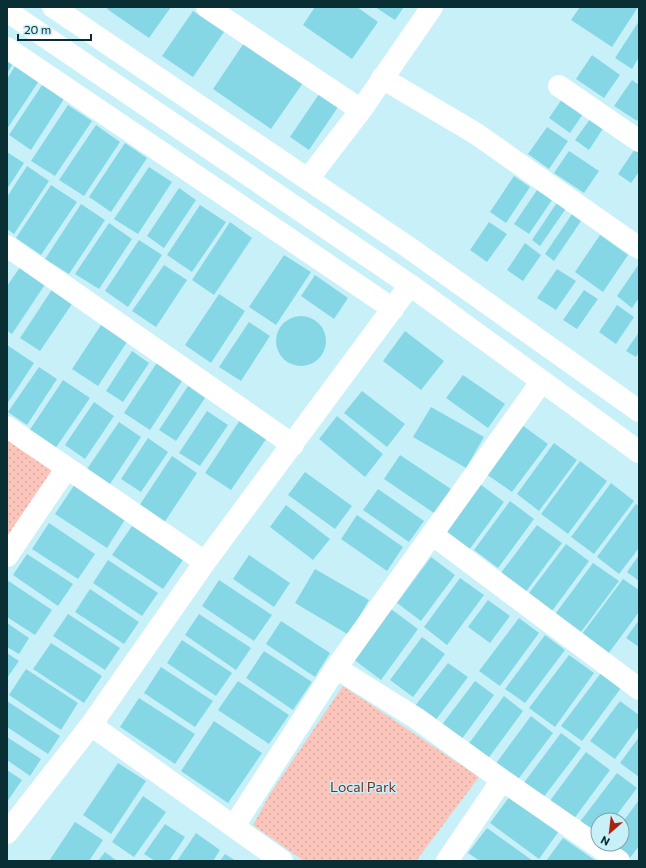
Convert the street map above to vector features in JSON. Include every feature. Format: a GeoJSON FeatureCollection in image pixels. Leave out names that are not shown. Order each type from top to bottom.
{"type":"FeatureCollection","features":[{"type":"Feature","properties":{"kind":"street"},"geometry":{"type":"LineString","coordinates":[[53,7],[372,223],[561,354],[639,411]]}},
{"type":"Feature","properties":{"kind":"street"},"geometry":{"type":"LineString","coordinates":[[207,7],[361,110]]}},
{"type":"Feature","properties":{"kind":"street"},"geometry":{"type":"LineString","coordinates":[[308,179],[361,110],[432,7]]}},
{"type":"Feature","properties":{"kind":"street"},"geometry":{"type":"LineString","coordinates":[[7,11],[410,285],[639,452]]}},
{"type":"Feature","properties":{"kind":"street"},"geometry":{"type":"LineString","coordinates":[[7,48],[393,309]]}},
{"type":"Feature","properties":{"kind":"street"},"geometry":{"type":"LineString","coordinates":[[382,78],[475,133],[639,248]]}},
{"type":"Feature","properties":{"kind":"street"},"geometry":{"type":"LineString","coordinates":[[559,86],[639,141]]}},
{"type":"Feature","properties":{"kind":"street"},"geometry":{"type":"LineString","coordinates":[[356,248],[372,223]]}},
{"type":"Feature","properties":{"kind":"street"},"geometry":{"type":"LineString","coordinates":[[9,252],[293,445]]}},
{"type":"Feature","properties":{"kind":"street"},"geometry":{"type":"LineString","coordinates":[[7,833],[91,725],[205,562],[410,285]]}},
{"type":"Feature","properties":{"kind":"street"},"geometry":{"type":"LineString","coordinates":[[234,826],[336,668],[433,535],[542,381]]}},
{"type":"Feature","properties":{"kind":"street"},"geometry":{"type":"LineString","coordinates":[[7,427],[66,469],[205,562]]}},
{"type":"Feature","properties":{"kind":"street"},"geometry":{"type":"LineString","coordinates":[[7,556],[66,469]]}},
{"type":"Feature","properties":{"kind":"street"},"geometry":{"type":"LineString","coordinates":[[433,535],[639,689]]}},
{"type":"Feature","properties":{"kind":"street"},"geometry":{"type":"LineString","coordinates":[[336,668],[416,718],[619,861]]}},
{"type":"Feature","properties":{"kind":"street"},"geometry":{"type":"LineString","coordinates":[[91,725],[282,861]]}},
{"type":"Feature","properties":{"kind":"street"},"geometry":{"type":"LineString","coordinates":[[447,861],[502,780]]}},
{"type":"Feature","properties":{"kind":"green space"},"geometry":{"type":"Polygon","coordinates":[[[7,427],[66,469],[7,556],[7,427]]]}},
{"type":"Feature","properties":{"kind":"green space","name":"Local Park"},"geometry":{"type":"Polygon","coordinates":[[[343,686],[479,777],[416,861],[304,861],[253,825],[270,794],[343,686]]]}},
{"type":"Feature","properties":{"kind":"building"},"geometry":{"type":"Polygon","coordinates":[[[108,7],[171,7],[149,38],[107,9],[108,7]]]}},
{"type":"Feature","properties":{"kind":"building"},"geometry":{"type":"Polygon","coordinates":[[[315,7],[357,7],[378,22],[352,59],[303,25],[315,7]]]}},
{"type":"Feature","properties":{"kind":"building"},"geometry":{"type":"Polygon","coordinates":[[[375,7],[404,7],[395,20],[375,7]]]}},
{"type":"Feature","properties":{"kind":"building"},"geometry":{"type":"Polygon","coordinates":[[[580,7],[638,7],[612,47],[571,20],[580,7]]]}},
{"type":"Feature","properties":{"kind":"building"},"geometry":{"type":"Polygon","coordinates":[[[193,11],[224,32],[193,77],[162,56],[193,11]]]}},
{"type":"Feature","properties":{"kind":"building"},"geometry":{"type":"Polygon","coordinates":[[[639,21],[639,57],[632,69],[615,58],[639,21]]]}},
{"type":"Feature","properties":{"kind":"building"},"geometry":{"type":"Polygon","coordinates":[[[246,40],[305,80],[271,129],[213,89],[246,40]]]}},
{"type":"Feature","properties":{"kind":"building"},"geometry":{"type":"Polygon","coordinates":[[[592,55],[620,75],[604,98],[576,79],[592,55]]]}},
{"type":"Feature","properties":{"kind":"building"},"geometry":{"type":"Polygon","coordinates":[[[7,60],[13,64],[7,73],[7,60]]]}},
{"type":"Feature","properties":{"kind":"building"},"geometry":{"type":"Polygon","coordinates":[[[15,66],[39,81],[7,129],[7,79],[15,66]]]}},
{"type":"Feature","properties":{"kind":"building"},"geometry":{"type":"Polygon","coordinates":[[[632,80],[639,85],[639,118],[637,121],[614,106],[632,80]]]}},
{"type":"Feature","properties":{"kind":"building"},"geometry":{"type":"Polygon","coordinates":[[[42,85],[64,99],[31,150],[9,135],[42,85]]]}},
{"type":"Feature","properties":{"kind":"building"},"geometry":{"type":"Polygon","coordinates":[[[319,94],[338,107],[309,150],[290,137],[319,94]]]}},
{"type":"Feature","properties":{"kind":"building"},"geometry":{"type":"Polygon","coordinates":[[[562,99],[583,114],[570,133],[549,118],[562,99]]]}},
{"type":"Feature","properties":{"kind":"building"},"geometry":{"type":"Polygon","coordinates":[[[68,105],[92,121],[55,176],[31,161],[68,105]]]}},
{"type":"Feature","properties":{"kind":"building"},"geometry":{"type":"Polygon","coordinates":[[[593,115],[606,124],[589,150],[575,140],[593,115]]]}},
{"type":"Feature","properties":{"kind":"building"},"geometry":{"type":"Polygon","coordinates":[[[96,125],[120,142],[84,196],[59,180],[96,125]]]}},
{"type":"Feature","properties":{"kind":"building"},"geometry":{"type":"Polygon","coordinates":[[[547,127],[568,141],[549,169],[528,154],[547,127]]]}},
{"type":"Feature","properties":{"kind":"building"},"geometry":{"type":"Polygon","coordinates":[[[125,143],[147,158],[111,212],[89,197],[125,143]]]}},
{"type":"Feature","properties":{"kind":"building"},"geometry":{"type":"Polygon","coordinates":[[[639,143],[639,172],[631,183],[618,174],[639,143]]]}},
{"type":"Feature","properties":{"kind":"building"},"geometry":{"type":"Polygon","coordinates":[[[569,151],[599,171],[584,193],[554,173],[569,151]]]}},
{"type":"Feature","properties":{"kind":"building"},"geometry":{"type":"Polygon","coordinates":[[[7,152],[24,163],[7,189],[7,152]]]}},
{"type":"Feature","properties":{"kind":"building"},"geometry":{"type":"Polygon","coordinates":[[[27,166],[49,181],[14,234],[7,229],[7,197],[27,166]]]}},
{"type":"Feature","properties":{"kind":"building"},"geometry":{"type":"Polygon","coordinates":[[[149,167],[172,182],[138,234],[114,219],[149,167]]]}},
{"type":"Feature","properties":{"kind":"building"},"geometry":{"type":"Polygon","coordinates":[[[514,176],[530,187],[506,223],[490,212],[514,176]]]}},
{"type":"Feature","properties":{"kind":"building"},"geometry":{"type":"Polygon","coordinates":[[[51,185],[77,202],[41,255],[16,238],[51,185]]]}},
{"type":"Feature","properties":{"kind":"building"},"geometry":{"type":"Polygon","coordinates":[[[179,188],[196,200],[164,248],[147,236],[179,188]]]}},
{"type":"Feature","properties":{"kind":"building"},"geometry":{"type":"Polygon","coordinates":[[[537,190],[552,200],[529,234],[514,224],[537,190]]]}},
{"type":"Feature","properties":{"kind":"building"},"geometry":{"type":"Polygon","coordinates":[[[558,201],[567,207],[540,246],[532,240],[558,201]]]}},
{"type":"Feature","properties":{"kind":"building"},"geometry":{"type":"Polygon","coordinates":[[[81,204],[105,220],[69,274],[45,259],[81,204]]]}},
{"type":"Feature","properties":{"kind":"building"},"geometry":{"type":"Polygon","coordinates":[[[200,205],[226,222],[192,272],[167,255],[200,205]]]}},
{"type":"Feature","properties":{"kind":"building"},"geometry":{"type":"Polygon","coordinates":[[[572,214],[581,221],[554,261],[545,254],[572,214]]]}},
{"type":"Feature","properties":{"kind":"building"},"geometry":{"type":"Polygon","coordinates":[[[230,222],[252,238],[214,295],[192,280],[230,222]]]}},
{"type":"Feature","properties":{"kind":"building"},"geometry":{"type":"Polygon","coordinates":[[[489,222],[507,234],[487,262],[470,250],[489,222]]]}},
{"type":"Feature","properties":{"kind":"building"},"geometry":{"type":"Polygon","coordinates":[[[109,223],[132,239],[99,289],[75,274],[109,223]]]}},
{"type":"Feature","properties":{"kind":"building"},"geometry":{"type":"Polygon","coordinates":[[[600,235],[628,255],[603,292],[575,272],[600,235]]]}},
{"type":"Feature","properties":{"kind":"building"},"geometry":{"type":"Polygon","coordinates":[[[139,240],[162,255],[128,307],[105,291],[139,240]]]}},
{"type":"Feature","properties":{"kind":"building"},"geometry":{"type":"Polygon","coordinates":[[[525,243],[541,255],[523,281],[507,270],[525,243]]]}},
{"type":"Feature","properties":{"kind":"building"},"geometry":{"type":"Polygon","coordinates":[[[284,255],[311,272],[276,325],[249,307],[284,255]]]}},
{"type":"Feature","properties":{"kind":"building"},"geometry":{"type":"Polygon","coordinates":[[[23,263],[48,280],[12,334],[7,331],[7,286],[23,263]]]}},
{"type":"Feature","properties":{"kind":"building"},"geometry":{"type":"Polygon","coordinates":[[[639,264],[639,298],[632,308],[617,296],[639,264]]]}},
{"type":"Feature","properties":{"kind":"building"},"geometry":{"type":"Polygon","coordinates":[[[164,265],[187,280],[156,327],[132,311],[164,265]]]}},
{"type":"Feature","properties":{"kind":"building"},"geometry":{"type":"Polygon","coordinates":[[[557,269],[576,281],[556,310],[537,298],[557,269]]]}},
{"type":"Feature","properties":{"kind":"building"},"geometry":{"type":"Polygon","coordinates":[[[315,275],[348,298],[334,319],[301,296],[315,275]]]}},
{"type":"Feature","properties":{"kind":"building"},"geometry":{"type":"Polygon","coordinates":[[[53,288],[74,301],[40,351],[20,338],[53,288]]]}},
{"type":"Feature","properties":{"kind":"building"},"geometry":{"type":"Polygon","coordinates":[[[584,290],[598,299],[577,329],[563,320],[584,290]]]}},
{"type":"Feature","properties":{"kind":"building"},"geometry":{"type":"Polygon","coordinates":[[[219,294],[245,311],[211,363],[185,345],[219,294]]]}},
{"type":"Feature","properties":{"kind":"building"},"geometry":{"type":"Polygon","coordinates":[[[617,305],[634,317],[616,344],[599,332],[617,305]]]}},
{"type":"Feature","properties":{"kind":"building"},"geometry":{"type":"Polygon","coordinates":[[[296,316],[306,316],[319,323],[326,336],[326,346],[319,359],[306,366],[296,366],[287,362],[280,355],[276,346],[276,336],[280,327],[287,320],[296,316]]]}},
{"type":"Feature","properties":{"kind":"building"},"geometry":{"type":"Polygon","coordinates":[[[249,322],[270,336],[241,381],[219,367],[249,322]]]}},
{"type":"Feature","properties":{"kind":"building"},"geometry":{"type":"Polygon","coordinates":[[[101,325],[127,342],[98,386],[72,369],[101,325]]]}},
{"type":"Feature","properties":{"kind":"building"},"geometry":{"type":"Polygon","coordinates":[[[405,331],[444,361],[421,390],[383,361],[405,331]]]}},
{"type":"Feature","properties":{"kind":"building"},"geometry":{"type":"Polygon","coordinates":[[[639,332],[639,352],[636,357],[626,351],[639,332]]]}},
{"type":"Feature","properties":{"kind":"building"},"geometry":{"type":"Polygon","coordinates":[[[7,345],[34,363],[7,404],[7,345]]]}},
{"type":"Feature","properties":{"kind":"building"},"geometry":{"type":"Polygon","coordinates":[[[132,351],[149,363],[123,402],[106,391],[132,351]]]}},
{"type":"Feature","properties":{"kind":"building"},"geometry":{"type":"Polygon","coordinates":[[[160,358],[186,375],[150,430],[124,413],[160,358]]]}},
{"type":"Feature","properties":{"kind":"building"},"geometry":{"type":"Polygon","coordinates":[[[39,367],[57,379],[27,425],[8,412],[39,367]]]}},
{"type":"Feature","properties":{"kind":"building"},"geometry":{"type":"Polygon","coordinates":[[[463,375],[505,404],[488,428],[446,398],[463,375]]]}},
{"type":"Feature","properties":{"kind":"building"},"geometry":{"type":"Polygon","coordinates":[[[63,380],[90,398],[55,449],[29,431],[63,380]]]}},
{"type":"Feature","properties":{"kind":"building"},"geometry":{"type":"Polygon","coordinates":[[[188,386],[205,398],[176,441],[159,430],[188,386]]]}},
{"type":"Feature","properties":{"kind":"building"},"geometry":{"type":"Polygon","coordinates":[[[362,391],[405,424],[387,447],[344,413],[362,391]]]}},
{"type":"Feature","properties":{"kind":"building"},"geometry":{"type":"Polygon","coordinates":[[[94,402],[114,416],[85,459],[65,445],[94,402]]]}},
{"type":"Feature","properties":{"kind":"building"},"geometry":{"type":"Polygon","coordinates":[[[431,407],[484,437],[466,468],[413,437],[431,407]]]}},
{"type":"Feature","properties":{"kind":"building"},"geometry":{"type":"Polygon","coordinates":[[[207,411],[228,425],[200,466],[179,453],[207,411]]]}},
{"type":"Feature","properties":{"kind":"building"},"geometry":{"type":"Polygon","coordinates":[[[337,416],[383,454],[365,477],[319,439],[337,416]]]}},
{"type":"Feature","properties":{"kind":"building"},"geometry":{"type":"Polygon","coordinates":[[[242,417],[269,435],[231,490],[205,473],[242,417]]]}},
{"type":"Feature","properties":{"kind":"building"},"geometry":{"type":"Polygon","coordinates":[[[119,422],[141,437],[108,487],[85,472],[119,422]]]}},
{"type":"Feature","properties":{"kind":"building"},"geometry":{"type":"Polygon","coordinates":[[[522,425],[548,444],[512,492],[486,474],[522,425]]]}},
{"type":"Feature","properties":{"kind":"building"},"geometry":{"type":"Polygon","coordinates":[[[148,438],[168,452],[141,492],[121,479],[148,438]]]}},
{"type":"Feature","properties":{"kind":"building"},"geometry":{"type":"Polygon","coordinates":[[[554,443],[577,460],[539,511],[517,494],[554,443]]]}},
{"type":"Feature","properties":{"kind":"building"},"geometry":{"type":"Polygon","coordinates":[[[400,455],[451,489],[434,513],[384,479],[400,455]]]}},
{"type":"Feature","properties":{"kind":"building"},"geometry":{"type":"Polygon","coordinates":[[[172,456],[197,473],[164,523],[139,506],[172,456]]]}},
{"type":"Feature","properties":{"kind":"building"},"geometry":{"type":"Polygon","coordinates":[[[580,461],[607,481],[568,534],[541,514],[580,461]]]}},
{"type":"Feature","properties":{"kind":"building"},"geometry":{"type":"Polygon","coordinates":[[[305,472],[352,506],[335,529],[288,495],[305,472]]]}},
{"type":"Feature","properties":{"kind":"building"},"geometry":{"type":"Polygon","coordinates":[[[611,483],[634,501],[594,554],[571,537],[611,483]]]}},
{"type":"Feature","properties":{"kind":"building"},"geometry":{"type":"Polygon","coordinates":[[[75,484],[126,518],[107,548],[55,514],[75,484]]]}},
{"type":"Feature","properties":{"kind":"building"},"geometry":{"type":"Polygon","coordinates":[[[480,484],[504,502],[469,550],[445,531],[480,484]]]}},
{"type":"Feature","properties":{"kind":"building"},"geometry":{"type":"Polygon","coordinates":[[[378,489],[424,521],[409,542],[363,510],[378,489]]]}},
{"type":"Feature","properties":{"kind":"building"},"geometry":{"type":"Polygon","coordinates":[[[510,501],[534,519],[498,568],[474,550],[510,501]]]}},
{"type":"Feature","properties":{"kind":"building"},"geometry":{"type":"Polygon","coordinates":[[[636,504],[639,506],[639,548],[619,574],[597,557],[636,504]]]}},
{"type":"Feature","properties":{"kind":"building"},"geometry":{"type":"Polygon","coordinates":[[[286,505],[330,539],[313,560],[270,527],[286,505]]]}},
{"type":"Feature","properties":{"kind":"building"},"geometry":{"type":"Polygon","coordinates":[[[357,515],[403,547],[387,571],[341,539],[357,515]]]}},
{"type":"Feature","properties":{"kind":"building"},"geometry":{"type":"Polygon","coordinates":[[[49,523],[95,554],[78,579],[32,549],[49,523]]]}},
{"type":"Feature","properties":{"kind":"building"},"geometry":{"type":"Polygon","coordinates":[[[537,525],[562,543],[522,597],[497,578],[537,525]]]}},
{"type":"Feature","properties":{"kind":"building"},"geometry":{"type":"Polygon","coordinates":[[[132,526],[183,560],[163,589],[112,555],[132,526]]]}},
{"type":"Feature","properties":{"kind":"building"},"geometry":{"type":"Polygon","coordinates":[[[566,544],[589,561],[552,611],[529,593],[566,544]]]}},
{"type":"Feature","properties":{"kind":"building"},"geometry":{"type":"Polygon","coordinates":[[[27,554],[73,584],[58,606],[13,575],[27,554]]]}},
{"type":"Feature","properties":{"kind":"building"},"geometry":{"type":"Polygon","coordinates":[[[249,555],[290,583],[274,607],[233,579],[249,555]]]}},
{"type":"Feature","properties":{"kind":"building"},"geometry":{"type":"Polygon","coordinates":[[[639,555],[639,581],[627,572],[639,555]]]}},
{"type":"Feature","properties":{"kind":"building"},"geometry":{"type":"Polygon","coordinates":[[[431,557],[455,575],[421,621],[397,603],[431,557]]]}},
{"type":"Feature","properties":{"kind":"building"},"geometry":{"type":"Polygon","coordinates":[[[108,560],[158,593],[142,616],[93,583],[108,560]]]}},
{"type":"Feature","properties":{"kind":"building"},"geometry":{"type":"Polygon","coordinates":[[[593,563],[619,581],[578,636],[553,617],[593,563]]]}},
{"type":"Feature","properties":{"kind":"building"},"geometry":{"type":"Polygon","coordinates":[[[315,569],[369,600],[349,635],[295,603],[315,569]]]}},
{"type":"Feature","properties":{"kind":"building"},"geometry":{"type":"Polygon","coordinates":[[[460,578],[484,595],[447,645],[424,627],[460,578]]]}},
{"type":"Feature","properties":{"kind":"building"},"geometry":{"type":"Polygon","coordinates":[[[623,579],[639,590],[639,612],[608,654],[582,634],[623,579]]]}},
{"type":"Feature","properties":{"kind":"building"},"geometry":{"type":"Polygon","coordinates":[[[7,580],[52,610],[35,635],[7,617],[7,580]]]}},
{"type":"Feature","properties":{"kind":"building"},"geometry":{"type":"Polygon","coordinates":[[[219,580],[272,615],[254,641],[202,606],[219,580]]]}},
{"type":"Feature","properties":{"kind":"building"},"geometry":{"type":"Polygon","coordinates":[[[90,589],[139,622],[124,644],[75,612],[90,589]]]}},
{"type":"Feature","properties":{"kind":"building"},"geometry":{"type":"Polygon","coordinates":[[[488,600],[510,616],[490,643],[468,627],[488,600]]]}},
{"type":"Feature","properties":{"kind":"building"},"geometry":{"type":"Polygon","coordinates":[[[391,609],[418,629],[381,680],[353,659],[391,609]]]}},
{"type":"Feature","properties":{"kind":"building"},"geometry":{"type":"Polygon","coordinates":[[[68,614],[120,648],[105,670],[53,636],[68,614]]]}},
{"type":"Feature","properties":{"kind":"building"},"geometry":{"type":"Polygon","coordinates":[[[199,614],[251,648],[236,670],[185,635],[199,614]]]}},
{"type":"Feature","properties":{"kind":"building"},"geometry":{"type":"Polygon","coordinates":[[[519,618],[539,633],[500,686],[479,671],[519,618]]]}},
{"type":"Feature","properties":{"kind":"building"},"geometry":{"type":"Polygon","coordinates":[[[639,620],[639,647],[626,638],[639,620]]]}},
{"type":"Feature","properties":{"kind":"building"},"geometry":{"type":"Polygon","coordinates":[[[281,621],[330,653],[315,677],[266,644],[281,621]]]}},
{"type":"Feature","properties":{"kind":"building"},"geometry":{"type":"Polygon","coordinates":[[[7,623],[29,638],[19,654],[7,647],[7,623]]]}},
{"type":"Feature","properties":{"kind":"building"},"geometry":{"type":"Polygon","coordinates":[[[545,635],[565,650],[525,703],[505,689],[545,635]]]}},
{"type":"Feature","properties":{"kind":"building"},"geometry":{"type":"Polygon","coordinates":[[[422,637],[445,654],[413,697],[390,680],[422,637]]]}},
{"type":"Feature","properties":{"kind":"building"},"geometry":{"type":"Polygon","coordinates":[[[182,640],[232,673],[216,696],[167,663],[182,640]]]}},
{"type":"Feature","properties":{"kind":"building"},"geometry":{"type":"Polygon","coordinates":[[[51,643],[102,676],[84,703],[33,669],[51,643]]]}},
{"type":"Feature","properties":{"kind":"building"},"geometry":{"type":"Polygon","coordinates":[[[264,651],[312,682],[293,710],[246,678],[264,651]]]}},
{"type":"Feature","properties":{"kind":"building"},"geometry":{"type":"Polygon","coordinates":[[[7,653],[19,661],[7,678],[7,653]]]}},
{"type":"Feature","properties":{"kind":"building"},"geometry":{"type":"Polygon","coordinates":[[[569,655],[594,673],[555,727],[529,708],[569,655]]]}},
{"type":"Feature","properties":{"kind":"building"},"geometry":{"type":"Polygon","coordinates":[[[448,663],[468,677],[435,721],[415,706],[448,663]]]}},
{"type":"Feature","properties":{"kind":"building"},"geometry":{"type":"Polygon","coordinates":[[[161,667],[213,701],[195,727],[144,693],[161,667]]]}},
{"type":"Feature","properties":{"kind":"building"},"geometry":{"type":"Polygon","coordinates":[[[26,669],[78,703],[61,730],[9,695],[26,669]]]}},
{"type":"Feature","properties":{"kind":"building"},"geometry":{"type":"Polygon","coordinates":[[[601,673],[621,688],[582,741],[561,726],[601,673]]]}},
{"type":"Feature","properties":{"kind":"building"},"geometry":{"type":"Polygon","coordinates":[[[238,681],[289,715],[269,744],[218,710],[238,681]]]}},
{"type":"Feature","properties":{"kind":"building"},"geometry":{"type":"Polygon","coordinates":[[[475,681],[494,695],[461,740],[441,726],[475,681]]]}},
{"type":"Feature","properties":{"kind":"building"},"geometry":{"type":"Polygon","coordinates":[[[504,696],[523,711],[487,760],[467,746],[504,696]]]}},
{"type":"Feature","properties":{"kind":"building"},"geometry":{"type":"Polygon","coordinates":[[[139,698],[195,734],[175,764],[120,727],[139,698]]]}},
{"type":"Feature","properties":{"kind":"building"},"geometry":{"type":"Polygon","coordinates":[[[7,701],[60,736],[48,754],[7,727],[7,701]]]}},
{"type":"Feature","properties":{"kind":"building"},"geometry":{"type":"Polygon","coordinates":[[[620,701],[639,715],[639,726],[615,759],[590,741],[620,701]]]}},
{"type":"Feature","properties":{"kind":"building"},"geometry":{"type":"Polygon","coordinates":[[[531,716],[553,733],[516,782],[494,766],[531,716]]]}},
{"type":"Feature","properties":{"kind":"building"},"geometry":{"type":"Polygon","coordinates":[[[214,721],[262,753],[228,803],[181,771],[214,721]]]}},
{"type":"Feature","properties":{"kind":"building"},"geometry":{"type":"Polygon","coordinates":[[[561,733],[581,748],[543,798],[523,784],[561,733]]]}},
{"type":"Feature","properties":{"kind":"building"},"geometry":{"type":"Polygon","coordinates":[[[7,737],[41,759],[30,776],[7,760],[7,737]]]}},
{"type":"Feature","properties":{"kind":"building"},"geometry":{"type":"Polygon","coordinates":[[[639,737],[639,777],[620,763],[639,737]]]}},
{"type":"Feature","properties":{"kind":"building"},"geometry":{"type":"Polygon","coordinates":[[[586,752],[610,770],[573,820],[549,802],[586,752]]]}},
{"type":"Feature","properties":{"kind":"building"},"geometry":{"type":"Polygon","coordinates":[[[118,763],[146,781],[111,834],[83,815],[118,763]]]}},
{"type":"Feature","properties":{"kind":"building"},"geometry":{"type":"Polygon","coordinates":[[[7,770],[22,780],[7,802],[7,770]]]}},
{"type":"Feature","properties":{"kind":"building"},"geometry":{"type":"Polygon","coordinates":[[[617,773],[637,788],[619,812],[590,812],[590,831],[579,823],[617,773]]]}},
{"type":"Feature","properties":{"kind":"building"},"geometry":{"type":"Polygon","coordinates":[[[143,796],[166,812],[134,857],[112,842],[143,796]]]}},
{"type":"Feature","properties":{"kind":"building"},"geometry":{"type":"Polygon","coordinates":[[[510,796],[559,831],[539,859],[490,823],[510,796]]]}},
{"type":"Feature","properties":{"kind":"building"},"geometry":{"type":"Polygon","coordinates":[[[639,800],[639,846],[629,859],[620,852],[630,852],[630,812],[639,800]]]}},
{"type":"Feature","properties":{"kind":"building"},"geometry":{"type":"Polygon","coordinates":[[[75,822],[103,840],[89,861],[49,861],[75,822]]]}},
{"type":"Feature","properties":{"kind":"building"},"geometry":{"type":"Polygon","coordinates":[[[165,824],[185,837],[169,861],[155,861],[144,854],[165,824]]]}},
{"type":"Feature","properties":{"kind":"building"},"geometry":{"type":"Polygon","coordinates":[[[487,828],[533,861],[480,861],[468,853],[487,828]]]}},
{"type":"Feature","properties":{"kind":"building"},"geometry":{"type":"Polygon","coordinates":[[[196,833],[220,850],[213,861],[177,861],[196,833]]]}},
{"type":"Feature","properties":{"kind":"building"},"geometry":{"type":"Polygon","coordinates":[[[563,838],[596,861],[546,861],[563,838]]]}},
{"type":"Feature","properties":{"kind":"building"},"geometry":{"type":"Polygon","coordinates":[[[105,852],[117,861],[98,861],[105,852]]]}},
{"type":"Feature","properties":{"kind":"building"},"geometry":{"type":"Polygon","coordinates":[[[225,854],[236,861],[220,861],[225,854]]]}}]}
